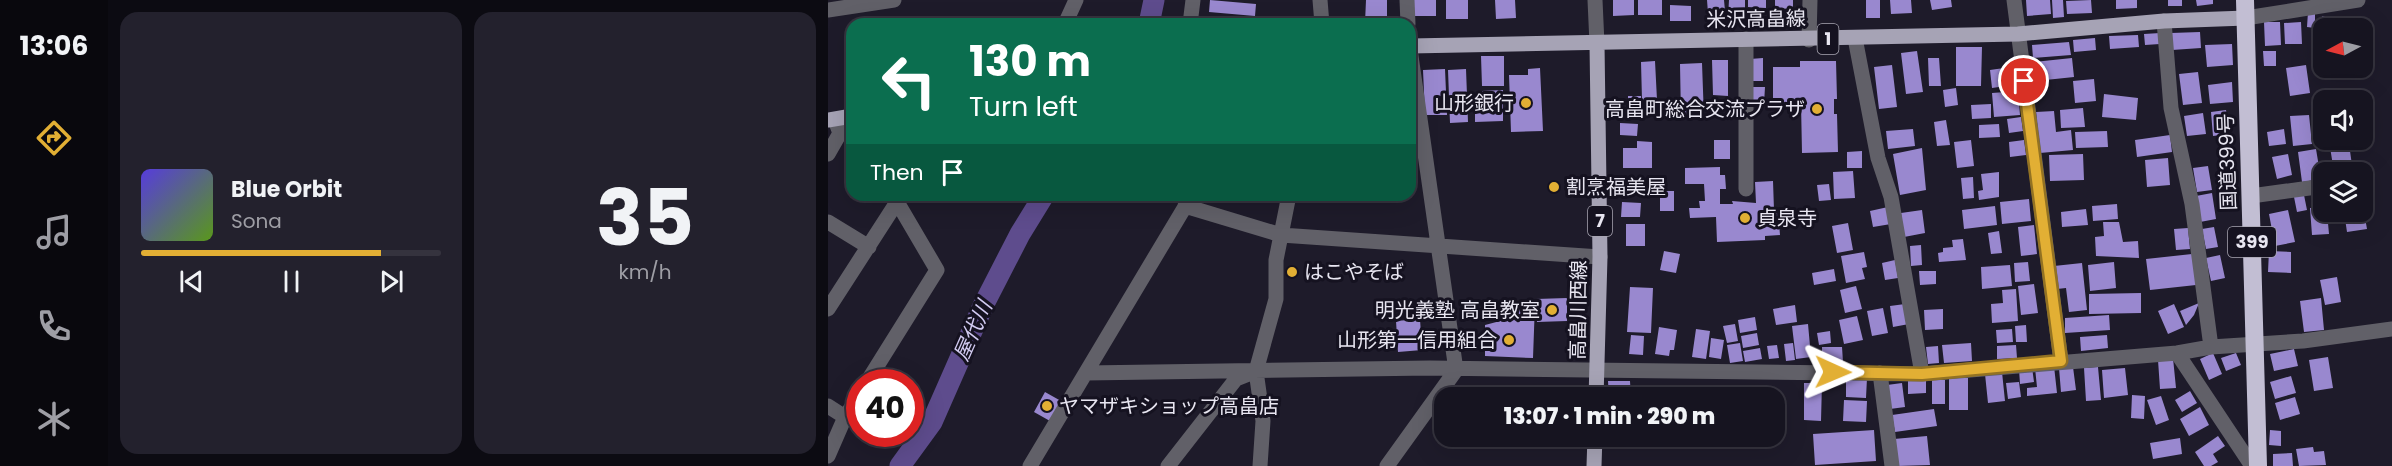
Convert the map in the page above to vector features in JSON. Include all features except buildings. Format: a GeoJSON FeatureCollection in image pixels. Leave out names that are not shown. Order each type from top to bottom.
{"type":"FeatureCollection","features":[{"type":"Feature","properties":{"kind":"highway","name":"国道399号"},"geometry":{"type":"LineString","coordinates":[[2245,9],[2258,466]]}},
{"type":"Feature","properties":{"kind":"main road","name":"米沢高畠線"},"geometry":{"type":"LineString","coordinates":[[1416,48],[2018,34],[2164,21],[2245,9]]}},
{"type":"Feature","properties":{"kind":"main road","name":"高畠川西線"},"geometry":{"type":"LineString","coordinates":[[1596,387],[1600,257],[1597,44]]}},
{"type":"Feature","properties":{"kind":"main road"},"geometry":{"type":"LineString","coordinates":[[1594,466],[1595,447]]}},
{"type":"Feature","properties":{"kind":"street"},"geometry":{"type":"LineString","coordinates":[[828,10],[894,0]]}},
{"type":"Feature","properties":{"kind":"street"},"geometry":{"type":"LineString","coordinates":[[1068,18],[1076,0]]}},
{"type":"Feature","properties":{"kind":"street"},"geometry":{"type":"LineString","coordinates":[[1191,18],[1193,0]]}},
{"type":"Feature","properties":{"kind":"street"},"geometry":{"type":"LineString","coordinates":[[1320,0],[1322,18]]}},
{"type":"Feature","properties":{"kind":"street"},"geometry":{"type":"LineString","coordinates":[[1407,0],[1408,18]]}},
{"type":"Feature","properties":{"kind":"street"},"geometry":{"type":"LineString","coordinates":[[1595,0],[1597,44]]}},
{"type":"Feature","properties":{"kind":"street"},"geometry":{"type":"LineString","coordinates":[[1809,40],[1810,0]]}},
{"type":"Feature","properties":{"kind":"street"},"geometry":{"type":"LineString","coordinates":[[2014,0],[2061,361]]}},
{"type":"Feature","properties":{"kind":"street"},"geometry":{"type":"LineString","coordinates":[[2245,9],[2358,0]]}},
{"type":"Feature","properties":{"kind":"street"},"geometry":{"type":"LineString","coordinates":[[2164,21],[2170,108],[2192,204],[2211,347]]}},
{"type":"Feature","properties":{"kind":"street"},"geometry":{"type":"LineString","coordinates":[[1855,38],[1878,158],[1891,197],[1922,374]]}},
{"type":"Feature","properties":{"kind":"street"},"geometry":{"type":"LineString","coordinates":[[1746,39],[1746,189]]}},
{"type":"Feature","properties":{"kind":"street"},"geometry":{"type":"LineString","coordinates":[[1387,466],[1455,370],[1416,89]]}},
{"type":"Feature","properties":{"kind":"street"},"geometry":{"type":"LineString","coordinates":[[828,154],[839,127]]}},
{"type":"Feature","properties":{"kind":"street"},"geometry":{"type":"LineString","coordinates":[[2251,196],[2313,188]]}},
{"type":"Feature","properties":{"kind":"street"},"geometry":{"type":"LineString","coordinates":[[828,309],[869,247],[893,201]]}},
{"type":"Feature","properties":{"kind":"street"},"geometry":{"type":"LineString","coordinates":[[875,369],[937,270],[897,201]]}},
{"type":"Feature","properties":{"kind":"street"},"geometry":{"type":"LineString","coordinates":[[1030,466],[1188,201],[1281,235],[1600,257]]}},
{"type":"Feature","properties":{"kind":"street"},"geometry":{"type":"LineString","coordinates":[[1260,466],[1263,421],[1256,371],[1276,299],[1276,260],[1288,201]]}},
{"type":"Feature","properties":{"kind":"street"},"geometry":{"type":"LineString","coordinates":[[828,222],[869,247]]}},
{"type":"Feature","properties":{"kind":"street"},"geometry":{"type":"LineString","coordinates":[[1086,372],[1430,368],[1922,374],[2177,353],[2255,343],[2303,341],[2392,328]]}},
{"type":"Feature","properties":{"kind":"street"},"geometry":{"type":"LineString","coordinates":[[2177,353],[2252,466]]}},
{"type":"Feature","properties":{"kind":"street"},"geometry":{"type":"LineString","coordinates":[[1168,466],[1236,379],[1256,371]]}},
{"type":"Feature","properties":{"kind":"street"},"geometry":{"type":"LineString","coordinates":[[1880,373],[1892,466]]}},
{"type":"Feature","properties":{"kind":"street"},"geometry":{"type":"LineString","coordinates":[[828,406],[845,417],[828,456]]}},
{"type":"Feature","properties":{"kind":"waterway","name":"屋代川"},"geometry":{"type":"LineString","coordinates":[[1150,18],[1154,0]]}},
{"type":"Feature","properties":{"kind":"waterway","name":"屋代川"},"geometry":{"type":"LineString","coordinates":[[900,466],[932,422],[983,306],[1020,234],[1040,201]]}},
{"type":"Feature","properties":{"kind":"place","name":"山形銀行"},"geometry":{"type":"Point","coordinates":[1526,103]}},
{"type":"Feature","properties":{"kind":"place","name":"高畠町総合交流プラザ"},"geometry":{"type":"Point","coordinates":[1817,109]}},
{"type":"Feature","properties":{"kind":"place","name":"割烹福美屋"},"geometry":{"type":"Point","coordinates":[1554,187]}},
{"type":"Feature","properties":{"kind":"place","name":"貞泉寺"},"geometry":{"type":"Point","coordinates":[1745,218]}},
{"type":"Feature","properties":{"kind":"place","name":"はこやそば"},"geometry":{"type":"Point","coordinates":[1292,272]}},
{"type":"Feature","properties":{"kind":"place","name":"明光義塾 高畠教室"},"geometry":{"type":"Point","coordinates":[1552,310]}},
{"type":"Feature","properties":{"kind":"place","name":"山形第一信用組合"},"geometry":{"type":"Point","coordinates":[1509,340]}},
{"type":"Feature","properties":{"kind":"place","name":"ヤマザキショップ高畠店"},"geometry":{"type":"Point","coordinates":[1047,406]}},
{"type":"Feature","properties":{"kind":"route"},"geometry":{"type":"LineString","coordinates":[[1833,372],[1922,374],[2061,361],[2024,81]]}}]}
